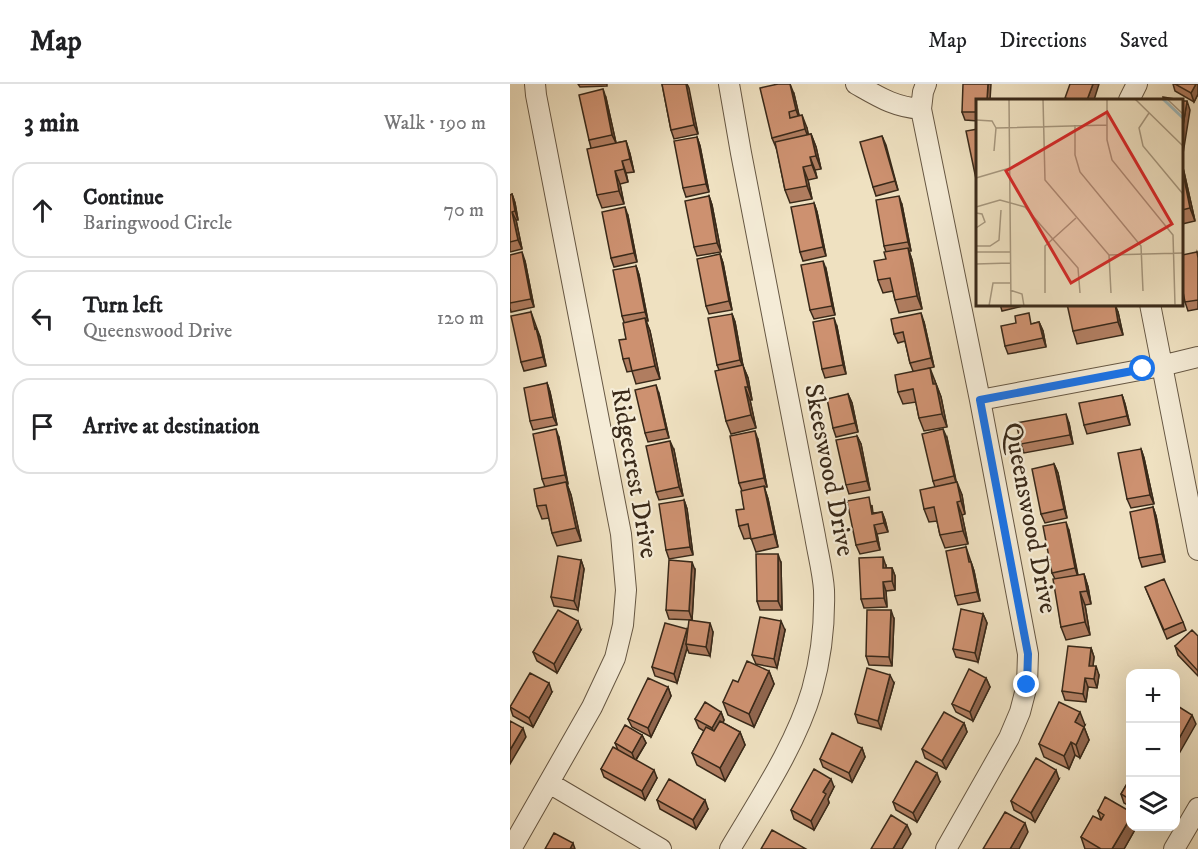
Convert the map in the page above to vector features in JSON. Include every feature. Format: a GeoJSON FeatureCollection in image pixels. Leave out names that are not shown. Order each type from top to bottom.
{"type":"FeatureCollection","features":[{"type":"Feature","properties":{"kind":"street","name":"Ridgecrest Drive"},"geometry":{"type":"LineString","coordinates":[[511,849],[592,707],[615,658],[623,625],[626,590],[621,534],[535,84]]}},
{"type":"Feature","properties":{"kind":"street","name":"Skeeswood Drive"},"geometry":{"type":"LineString","coordinates":[[729,84],[824,588],[824,621],[812,691],[784,755],[730,849]]}},
{"type":"Feature","properties":{"kind":"street"},"geometry":{"type":"LineString","coordinates":[[856,84],[895,105],[921,109],[926,84]]}},
{"type":"Feature","properties":{"kind":"street"},"geometry":{"type":"LineString","coordinates":[[1130,99],[1137,84]]}},
{"type":"Feature","properties":{"kind":"street","name":"Queenswood Drive"},"geometry":{"type":"LineString","coordinates":[[921,109],[980,400],[1028,654],[1027,685],[1020,712],[1009,738],[946,849]]}},
{"type":"Feature","properties":{"kind":"street"},"geometry":{"type":"LineString","coordinates":[[1150,306],[1198,550]]}},
{"type":"Feature","properties":{"kind":"street"},"geometry":{"type":"LineString","coordinates":[[980,400],[1198,357]]}},
{"type":"Feature","properties":{"kind":"street"},"geometry":{"type":"LineString","coordinates":[[549,783],[661,849]]}},
{"type":"Feature","properties":{"kind":"street"},"geometry":{"type":"LineString","coordinates":[[1174,849],[1198,808]]}},
{"type":"Feature","properties":{"kind":"building"},"geometry":{"type":"Polygon","coordinates":[[[662,84],[686,84],[694,125],[671,130],[662,84]]]}},
{"type":"Feature","properties":{"kind":"building"},"geometry":{"type":"Polygon","coordinates":[[[790,84],[796,110],[789,112],[790,118],[802,115],[805,129],[772,138],[760,88],[790,84]]]}},
{"type":"Feature","properties":{"kind":"building"},"geometry":{"type":"Polygon","coordinates":[[[963,84],[988,84],[987,99],[976,99],[976,112],[962,112],[963,84]]]}},
{"type":"Feature","properties":{"kind":"building"},"geometry":{"type":"Polygon","coordinates":[[[1070,84],[1093,84],[1087,99],[1065,98],[1070,84]]]}},
{"type":"Feature","properties":{"kind":"building"},"geometry":{"type":"Polygon","coordinates":[[[1175,84],[1196,84],[1191,93],[1175,84]]]}},
{"type":"Feature","properties":{"kind":"building"},"geometry":{"type":"Polygon","coordinates":[[[603,89],[612,135],[589,140],[579,95],[603,89]]]}},
{"type":"Feature","properties":{"kind":"building"},"geometry":{"type":"Polygon","coordinates":[[[1183,101],[1187,101],[1183,126],[1183,101]]]}},
{"type":"Feature","properties":{"kind":"building"},"geometry":{"type":"Polygon","coordinates":[[[976,129],[976,179],[966,131],[976,129]]]}},
{"type":"Feature","properties":{"kind":"building"},"geometry":{"type":"Polygon","coordinates":[[[811,134],[816,156],[810,157],[812,165],[803,167],[807,186],[785,190],[775,142],[811,134]]]}},
{"type":"Feature","properties":{"kind":"building"},"geometry":{"type":"Polygon","coordinates":[[[882,136],[895,181],[873,187],[860,142],[882,136]]]}},
{"type":"Feature","properties":{"kind":"building"},"geometry":{"type":"Polygon","coordinates":[[[697,137],[706,184],[683,188],[674,141],[697,137]]]}},
{"type":"Feature","properties":{"kind":"building"},"geometry":{"type":"Polygon","coordinates":[[[626,141],[630,159],[622,161],[624,169],[615,171],[619,191],[597,195],[587,149],[626,141]]]}},
{"type":"Feature","properties":{"kind":"building"},"geometry":{"type":"Polygon","coordinates":[[[1183,173],[1190,208],[1183,210],[1183,173]]]}},
{"type":"Feature","properties":{"kind":"building"},"geometry":{"type":"Polygon","coordinates":[[[512,194],[515,211],[512,212],[518,240],[510,242],[510,195],[512,194]]]}},
{"type":"Feature","properties":{"kind":"building"},"geometry":{"type":"Polygon","coordinates":[[[709,196],[717,243],[694,247],[685,201],[709,196]]]}},
{"type":"Feature","properties":{"kind":"building"},"geometry":{"type":"Polygon","coordinates":[[[899,196],[908,242],[884,246],[876,200],[899,196]]]}},
{"type":"Feature","properties":{"kind":"building"},"geometry":{"type":"Polygon","coordinates":[[[814,203],[823,247],[800,252],[791,207],[814,203]]]}},
{"type":"Feature","properties":{"kind":"building"},"geometry":{"type":"Polygon","coordinates":[[[625,207],[634,253],[611,258],[602,212],[625,207]]]}},
{"type":"Feature","properties":{"kind":"building"},"geometry":{"type":"Polygon","coordinates":[[[908,248],[917,296],[895,300],[890,278],[878,280],[874,261],[886,259],[884,252],[908,248]]]}},
{"type":"Feature","properties":{"kind":"building"},"geometry":{"type":"Polygon","coordinates":[[[522,252],[531,299],[510,303],[510,255],[522,252]]]}},
{"type":"Feature","properties":{"kind":"building"},"geometry":{"type":"Polygon","coordinates":[[[1197,252],[1198,300],[1185,302],[1183,255],[1197,252]]]}},
{"type":"Feature","properties":{"kind":"building"},"geometry":{"type":"Polygon","coordinates":[[[720,254],[729,301],[706,306],[697,259],[720,254]]]}},
{"type":"Feature","properties":{"kind":"building"},"geometry":{"type":"Polygon","coordinates":[[[823,261],[832,306],[810,310],[801,265],[823,261]]]}},
{"type":"Feature","properties":{"kind":"building"},"geometry":{"type":"Polygon","coordinates":[[[636,266],[645,312],[622,316],[613,270],[636,266]]]}},
{"type":"Feature","properties":{"kind":"building"},"geometry":{"type":"Polygon","coordinates":[[[1067,306],[1115,306],[1118,322],[1073,331],[1067,306]]]}},
{"type":"Feature","properties":{"kind":"building"},"geometry":{"type":"Polygon","coordinates":[[[531,312],[543,357],[521,362],[511,316],[531,312]]]}},
{"type":"Feature","properties":{"kind":"building"},"geometry":{"type":"Polygon","coordinates":[[[921,313],[931,358],[910,363],[903,332],[894,334],[891,319],[921,313]]]}},
{"type":"Feature","properties":{"kind":"building"},"geometry":{"type":"Polygon","coordinates":[[[1029,313],[1031,324],[1039,322],[1043,338],[1005,346],[1001,326],[1016,323],[1015,316],[1029,313]]]}},
{"type":"Feature","properties":{"kind":"building"},"geometry":{"type":"Polygon","coordinates":[[[732,314],[740,360],[717,365],[708,318],[732,314]]]}},
{"type":"Feature","properties":{"kind":"building"},"geometry":{"type":"Polygon","coordinates":[[[645,318],[655,366],[632,371],[629,358],[623,359],[619,340],[626,339],[623,323],[645,318]]]}},
{"type":"Feature","properties":{"kind":"building"},"geometry":{"type":"Polygon","coordinates":[[[834,318],[843,365],[822,369],[813,322],[834,318]]]}},
{"type":"Feature","properties":{"kind":"building"},"geometry":{"type":"Polygon","coordinates":[[[743,365],[751,415],[726,421],[715,371],[743,365]]]}},
{"type":"Feature","properties":{"kind":"building"},"geometry":{"type":"Polygon","coordinates":[[[930,368],[942,414],[919,418],[913,389],[898,392],[895,375],[930,368]]]}},
{"type":"Feature","properties":{"kind":"building"},"geometry":{"type":"Polygon","coordinates":[[[547,383],[553,417],[530,421],[524,388],[547,383]]]}},
{"type":"Feature","properties":{"kind":"building"},"geometry":{"type":"Polygon","coordinates":[[[656,385],[666,429],[645,433],[635,390],[656,385]]]}},
{"type":"Feature","properties":{"kind":"building"},"geometry":{"type":"Polygon","coordinates":[[[848,394],[855,423],[833,428],[827,399],[848,394]]]}},
{"type":"Feature","properties":{"kind":"building"},"geometry":{"type":"Polygon","coordinates":[[[1122,395],[1127,416],[1084,425],[1079,403],[1122,395]]]}},
{"type":"Feature","properties":{"kind":"building"},"geometry":{"type":"Polygon","coordinates":[[[1066,414],[1070,435],[1021,444],[1016,423],[1066,414]]]}},
{"type":"Feature","properties":{"kind":"building"},"geometry":{"type":"Polygon","coordinates":[[[556,429],[565,475],[542,479],[533,434],[556,429]]]}},
{"type":"Feature","properties":{"kind":"building"},"geometry":{"type":"Polygon","coordinates":[[[943,429],[954,476],[933,481],[922,434],[943,429]]]}},
{"type":"Feature","properties":{"kind":"building"},"geometry":{"type":"Polygon","coordinates":[[[755,431],[764,478],[739,483],[730,436],[755,431]]]}},
{"type":"Feature","properties":{"kind":"building"},"geometry":{"type":"Polygon","coordinates":[[[857,436],[867,481],[846,485],[836,440],[857,436]]]}},
{"type":"Feature","properties":{"kind":"building"},"geometry":{"type":"Polygon","coordinates":[[[670,441],[679,487],[656,492],[646,446],[670,441]]]}},
{"type":"Feature","properties":{"kind":"building"},"geometry":{"type":"Polygon","coordinates":[[[1141,449],[1150,495],[1127,499],[1118,453],[1141,449]]]}},
{"type":"Feature","properties":{"kind":"building"},"geometry":{"type":"Polygon","coordinates":[[[1054,464],[1064,509],[1041,514],[1032,469],[1054,464]]]}},
{"type":"Feature","properties":{"kind":"building"},"geometry":{"type":"Polygon","coordinates":[[[566,482],[576,528],[552,533],[546,505],[537,506],[534,489],[566,482]]]}},
{"type":"Feature","properties":{"kind":"building"},"geometry":{"type":"Polygon","coordinates":[[[957,482],[961,501],[957,502],[963,531],[940,535],[934,507],[924,509],[920,490],[957,482]]]}},
{"type":"Feature","properties":{"kind":"building"},"geometry":{"type":"Polygon","coordinates":[[[764,486],[774,534],[751,539],[748,524],[739,526],[736,510],[744,509],[741,491],[764,486]]]}},
{"type":"Feature","properties":{"kind":"building"},"geometry":{"type":"Polygon","coordinates":[[[869,497],[872,514],[882,512],[884,523],[874,525],[877,541],[856,545],[847,501],[869,497]]]}},
{"type":"Feature","properties":{"kind":"building"},"geometry":{"type":"Polygon","coordinates":[[[684,500],[690,547],[666,550],[659,504],[684,500]]]}},
{"type":"Feature","properties":{"kind":"building"},"geometry":{"type":"Polygon","coordinates":[[[1153,507],[1162,554],[1139,558],[1130,512],[1153,507]]]}},
{"type":"Feature","properties":{"kind":"building"},"geometry":{"type":"Polygon","coordinates":[[[1066,522],[1075,568],[1052,573],[1043,526],[1066,522]]]}},
{"type":"Feature","properties":{"kind":"building"},"geometry":{"type":"Polygon","coordinates":[[[966,547],[977,592],[955,596],[946,551],[966,547]]]}},
{"type":"Feature","properties":{"kind":"building"},"geometry":{"type":"Polygon","coordinates":[[[756,554],[778,554],[778,601],[757,601],[756,554]]]}},
{"type":"Feature","properties":{"kind":"building"},"geometry":{"type":"Polygon","coordinates":[[[558,556],[581,560],[574,601],[551,597],[558,556]]]}},
{"type":"Feature","properties":{"kind":"building"},"geometry":{"type":"Polygon","coordinates":[[[883,557],[883,568],[892,568],[892,581],[883,582],[884,598],[861,599],[859,558],[883,557]]]}},
{"type":"Feature","properties":{"kind":"building"},"geometry":{"type":"Polygon","coordinates":[[[669,560],[692,562],[689,611],[666,610],[669,560]]]}},
{"type":"Feature","properties":{"kind":"building"},"geometry":{"type":"Polygon","coordinates":[[[1084,574],[1087,591],[1080,592],[1085,622],[1061,627],[1053,579],[1084,574]]]}},
{"type":"Feature","properties":{"kind":"building"},"geometry":{"type":"Polygon","coordinates":[[[1164,579],[1183,622],[1164,630],[1145,587],[1164,579]]]}},
{"type":"Feature","properties":{"kind":"building"},"geometry":{"type":"Polygon","coordinates":[[[961,609],[983,614],[975,653],[953,649],[961,609]]]}},
{"type":"Feature","properties":{"kind":"building"},"geometry":{"type":"Polygon","coordinates":[[[558,610],[578,621],[554,664],[533,652],[558,610]]]}},
{"type":"Feature","properties":{"kind":"building"},"geometry":{"type":"Polygon","coordinates":[[[867,610],[891,610],[889,657],[866,656],[867,610]]]}},
{"type":"Feature","properties":{"kind":"building"},"geometry":{"type":"Polygon","coordinates":[[[760,617],[781,621],[774,659],[752,655],[760,617]]]}},
{"type":"Feature","properties":{"kind":"building"},"geometry":{"type":"Polygon","coordinates":[[[689,620],[710,623],[706,647],[686,644],[689,620]]]}},
{"type":"Feature","properties":{"kind":"building"},"geometry":{"type":"Polygon","coordinates":[[[665,623],[687,629],[674,674],[652,667],[665,623]]]}},
{"type":"Feature","properties":{"kind":"building"},"geometry":{"type":"Polygon","coordinates":[[[1192,630],[1198,636],[1198,671],[1175,646],[1192,630]]]}},
{"type":"Feature","properties":{"kind":"building"},"geometry":{"type":"Polygon","coordinates":[[[1068,646],[1091,648],[1089,666],[1096,666],[1094,679],[1085,678],[1083,694],[1062,691],[1068,646]]]}},
{"type":"Feature","properties":{"kind":"building"},"geometry":{"type":"Polygon","coordinates":[[[747,661],[769,671],[749,714],[723,702],[733,680],[738,682],[747,661]]]}},
{"type":"Feature","properties":{"kind":"building"},"geometry":{"type":"Polygon","coordinates":[[[867,668],[890,675],[878,721],[855,714],[867,668]]]}},
{"type":"Feature","properties":{"kind":"building"},"geometry":{"type":"Polygon","coordinates":[[[969,669],[986,678],[970,712],[952,704],[969,669]]]}},
{"type":"Feature","properties":{"kind":"building"},"geometry":{"type":"Polygon","coordinates":[[[530,673],[549,683],[529,718],[510,707],[530,673]]]}},
{"type":"Feature","properties":{"kind":"building"},"geometry":{"type":"Polygon","coordinates":[[[648,678],[668,687],[648,728],[628,719],[648,678]]]}},
{"type":"Feature","properties":{"kind":"building"},"geometry":{"type":"Polygon","coordinates":[[[705,702],[721,712],[712,728],[695,719],[705,702]]]}},
{"type":"Feature","properties":{"kind":"building"},"geometry":{"type":"Polygon","coordinates":[[[1059,702],[1080,712],[1075,722],[1084,727],[1076,745],[1071,742],[1064,756],[1039,744],[1059,702]]]}},
{"type":"Feature","properties":{"kind":"building"},"geometry":{"type":"Polygon","coordinates":[[[1180,708],[1192,715],[1180,737],[1180,708]]]}},
{"type":"Feature","properties":{"kind":"building"},"geometry":{"type":"Polygon","coordinates":[[[944,712],[964,723],[942,761],[922,749],[944,712]]]}},
{"type":"Feature","properties":{"kind":"building"},"geometry":{"type":"Polygon","coordinates":[[[510,721],[523,728],[510,750],[510,721]]]}},
{"type":"Feature","properties":{"kind":"building"},"geometry":{"type":"Polygon","coordinates":[[[720,721],[740,732],[720,768],[692,753],[706,727],[714,731],[720,721]]]}},
{"type":"Feature","properties":{"kind":"building"},"geometry":{"type":"Polygon","coordinates":[[[625,725],[642,735],[632,753],[615,743],[625,725]]]}},
{"type":"Feature","properties":{"kind":"building"},"geometry":{"type":"Polygon","coordinates":[[[832,733],[862,748],[849,773],[820,759],[832,733]]]}},
{"type":"Feature","properties":{"kind":"building"},"geometry":{"type":"Polygon","coordinates":[[[613,747],[654,770],[642,791],[601,769],[613,747]]]}},
{"type":"Feature","properties":{"kind":"building"},"geometry":{"type":"Polygon","coordinates":[[[1036,758],[1056,770],[1031,813],[1011,801],[1036,758]]]}},
{"type":"Feature","properties":{"kind":"building"},"geometry":{"type":"Polygon","coordinates":[[[916,761],[937,773],[913,813],[893,802],[916,761]]]}},
{"type":"Feature","properties":{"kind":"building"},"geometry":{"type":"Polygon","coordinates":[[[814,769],[831,779],[823,792],[826,794],[811,821],[791,810],[814,769]]]}},
{"type":"Feature","properties":{"kind":"building"},"geometry":{"type":"Polygon","coordinates":[[[669,779],[705,800],[693,820],[657,800],[669,779]]]}},
{"type":"Feature","properties":{"kind":"building"},"geometry":{"type":"Polygon","coordinates":[[[1126,786],[1126,797],[1121,794],[1126,786]]]}},
{"type":"Feature","properties":{"kind":"building"},"geometry":{"type":"Polygon","coordinates":[[[1105,797],[1126,809],[1126,825],[1112,849],[1101,849],[1081,837],[1093,816],[1101,820],[1104,815],[1098,811],[1105,797]]]}},
{"type":"Feature","properties":{"kind":"building"},"geometry":{"type":"Polygon","coordinates":[[[1005,812],[1025,823],[1010,849],[983,849],[1005,812]]]}},
{"type":"Feature","properties":{"kind":"building"},"geometry":{"type":"Polygon","coordinates":[[[891,815],[907,825],[893,849],[871,849],[891,815]]]}},
{"type":"Feature","properties":{"kind":"building"},"geometry":{"type":"Polygon","coordinates":[[[772,830],[806,849],[761,849],[772,830]]]}},
{"type":"Feature","properties":{"kind":"building"},"geometry":{"type":"Polygon","coordinates":[[[554,833],[573,843],[570,849],[545,849],[554,833]]]}},
{"type":"Feature","properties":{"kind":"route"},"geometry":{"type":"LineString","coordinates":[[1027,685],[1028,654],[980,400],[1143,369]]}}]}
